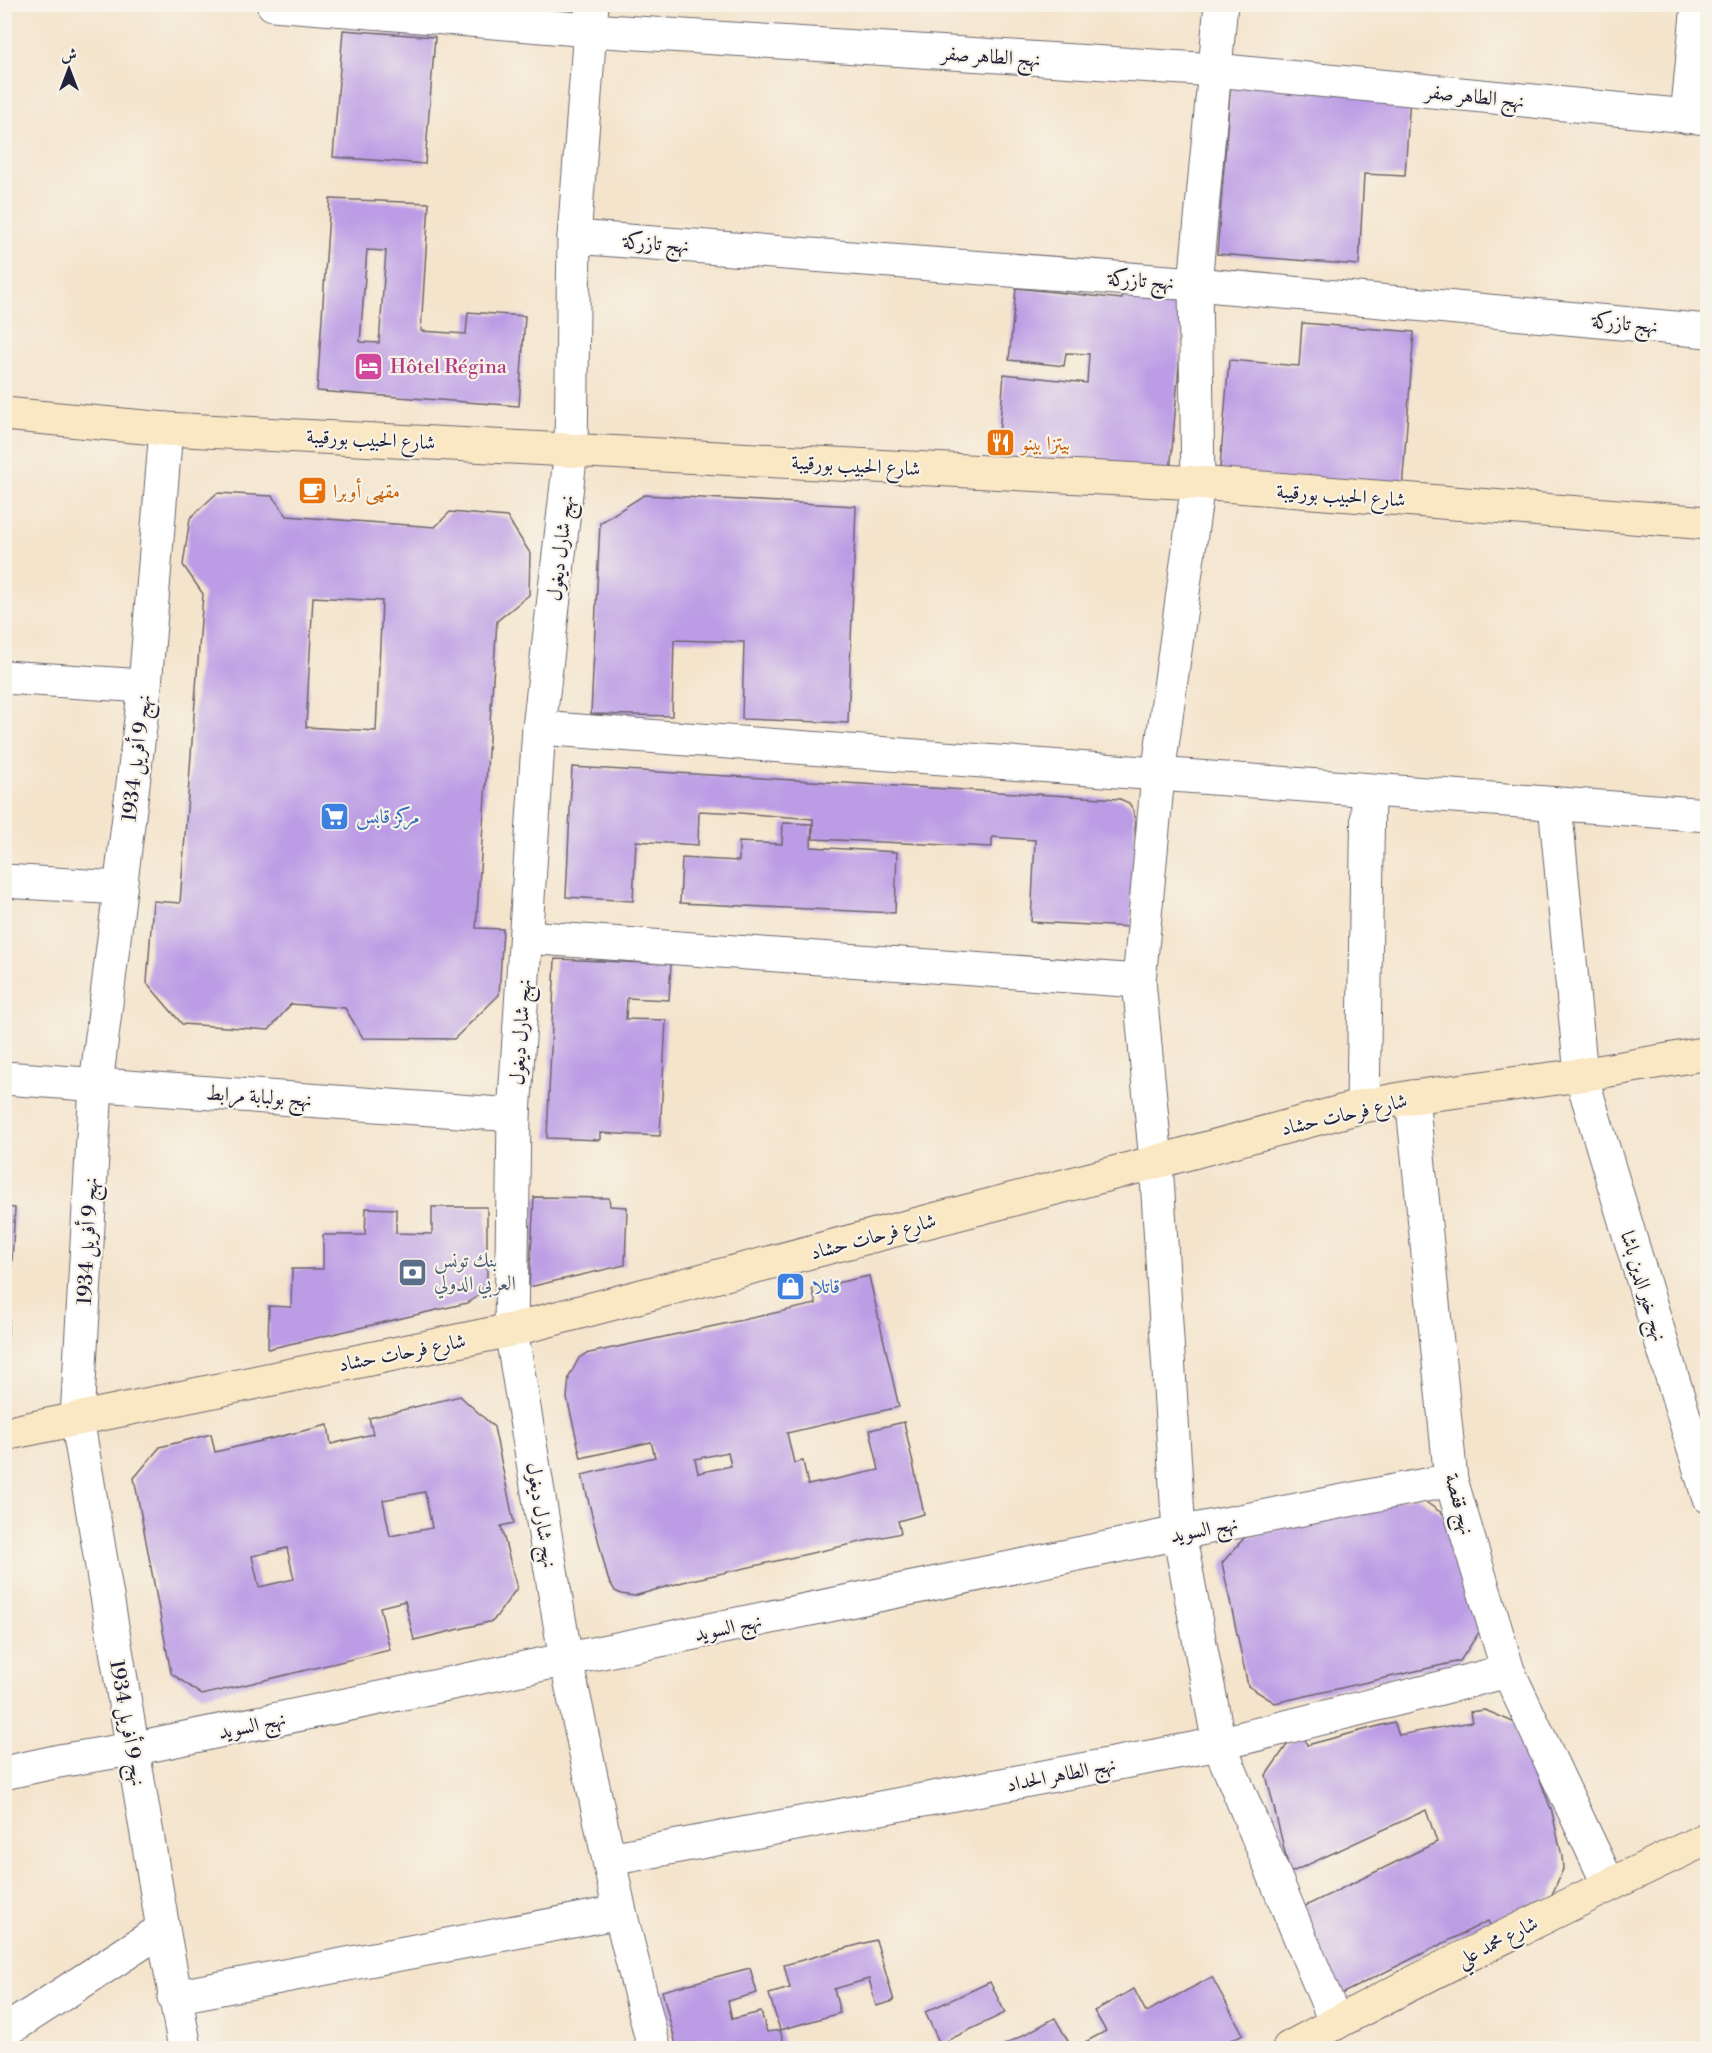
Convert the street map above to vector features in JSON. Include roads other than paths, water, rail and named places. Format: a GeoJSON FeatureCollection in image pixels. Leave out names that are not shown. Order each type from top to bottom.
{"type":"FeatureCollection","features":[{"type":"Feature","properties":{"kind":"street","name":"نهج الطاهر صفر"},"geometry":{"type":"LineString","coordinates":[[273,4],[591,17],[1215,70],[1697,118]]}},
{"type":"Feature","properties":{"kind":"street"},"geometry":{"type":"LineString","coordinates":[[1221,4],[1195,284],[1198,483],[1158,775],[1139,981],[1156,1162],[1179,1533],[1219,1744],[1336,2023]]}},
{"type":"Feature","properties":{"kind":"street"},"geometry":{"type":"LineString","coordinates":[[1697,118],[1698,4]]}},
{"type":"Feature","properties":{"kind":"street","name":"نهج شارل ديغول"},"geometry":{"type":"LineString","coordinates":[[591,17],[574,237],[571,450],[539,728],[514,1115],[511,1330],[566,1660],[620,1912],[654,2049]]}},
{"type":"Feature","properties":{"kind":"street","name":"نهج تازركة"},"geometry":{"type":"LineString","coordinates":[[574,237],[1195,284],[1707,331]]}},
{"type":"Feature","properties":{"kind":"street","name":"شارع الحبيب بورقيبة"},"geometry":{"type":"LineString","coordinates":[[4,414],[166,429],[1198,483],[1707,524]]}},
{"type":"Feature","properties":{"kind":"street","name":"نهج 9 أفريل 1934"},"geometry":{"type":"LineString","coordinates":[[166,429],[145,686],[96,1085],[77,1418],[174,1997],[185,2049]]}},
{"type":"Feature","properties":{"kind":"street"},"geometry":{"type":"LineString","coordinates":[[4,677],[145,686]]}},
{"type":"Feature","properties":{"kind":"street"},"geometry":{"type":"LineString","coordinates":[[539,728],[1707,815]]}},
{"type":"Feature","properties":{"kind":"street"},"geometry":{"type":"LineString","coordinates":[[1363,1106],[1368,791]]}},
{"type":"Feature","properties":{"kind":"street","name":"نهج خير الدين باشا"},"geometry":{"type":"LineString","coordinates":[[1555,804],[1581,1075],[1707,1496]]}},
{"type":"Feature","properties":{"kind":"street"},"geometry":{"type":"LineString","coordinates":[[4,881],[120,888]]}},
{"type":"Feature","properties":{"kind":"street"},"geometry":{"type":"LineString","coordinates":[[526,937],[1139,981]]}},
{"type":"Feature","properties":{"kind":"street","name":"شارع فرحات حشاد"},"geometry":{"type":"LineString","coordinates":[[4,1434],[511,1330],[1363,1106],[1412,1097],[1581,1075],[1707,1053]]}},
{"type":"Feature","properties":{"kind":"street","name":"نهج بولبابة مرابط"},"geometry":{"type":"LineString","coordinates":[[4,1078],[514,1115]]}},
{"type":"Feature","properties":{"kind":"street","name":"نهج قفصة"},"geometry":{"type":"LineString","coordinates":[[1412,1097],[1451,1480],[1508,1671],[1609,1885]]}},
{"type":"Feature","properties":{"kind":"street","name":"نهج السويد"},"geometry":{"type":"LineString","coordinates":[[4,1773],[132,1749],[1179,1533],[1451,1480]]}},
{"type":"Feature","properties":{"kind":"street","name":"نهج الطاهر الحداد"},"geometry":{"type":"LineString","coordinates":[[610,1859],[1219,1744],[1508,1671]]}},
{"type":"Feature","properties":{"kind":"street","name":"شارع محمد علي"},"geometry":{"type":"LineString","coordinates":[[1289,2049],[1609,1885],[1707,1838]]}},
{"type":"Feature","properties":{"kind":"street"},"geometry":{"type":"LineString","coordinates":[[174,1997],[620,1912]]}},
{"type":"Feature","properties":{"kind":"street"},"geometry":{"type":"LineString","coordinates":[[4,2032],[163,1929]]}},
{"type":"Feature","properties":{"kind":"place","name":"Hôtel Régina"},"geometry":{"type":"Point","coordinates":[369,366]}},
{"type":"Feature","properties":{"kind":"place","name":"بيتزا بينو"},"geometry":{"type":"Point","coordinates":[1000,443]}},
{"type":"Feature","properties":{"kind":"place","name":"مقهى أوبرا"},"geometry":{"type":"Point","coordinates":[312,491]}},
{"type":"Feature","properties":{"kind":"place","name":"مركز قابس"},"geometry":{"type":"Point","coordinates":[335,816]}},
{"type":"Feature","properties":{"kind":"place","name":"بنك تونس العربي الدولي"},"geometry":{"type":"Point","coordinates":[413,1272]}},
{"type":"Feature","properties":{"kind":"place","name":"قاتلا"},"geometry":{"type":"Point","coordinates":[791,1286]}}]}
